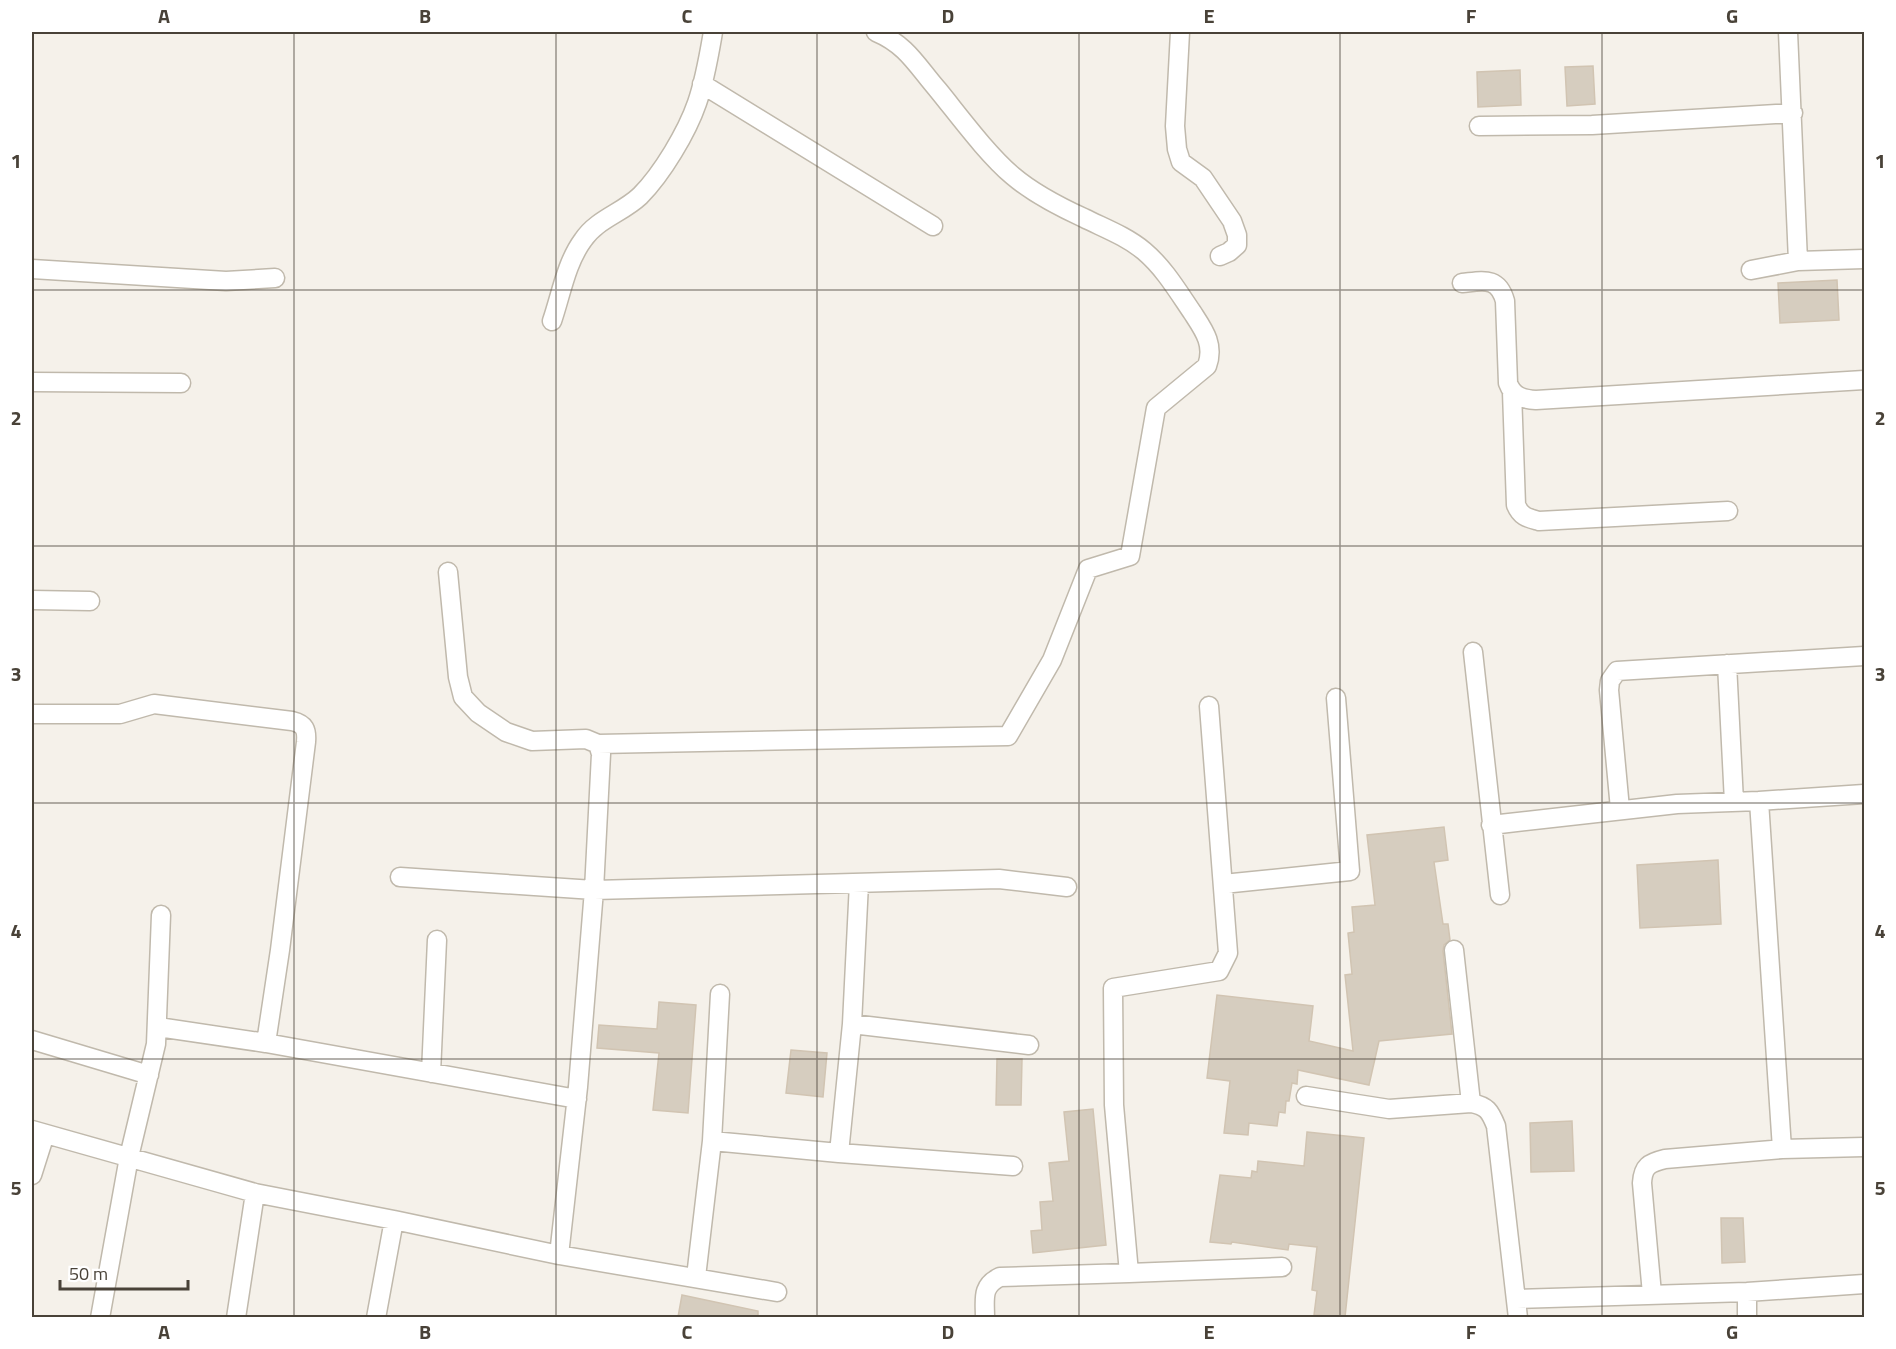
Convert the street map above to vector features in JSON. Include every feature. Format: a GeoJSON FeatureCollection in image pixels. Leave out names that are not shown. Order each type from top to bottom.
{"type":"FeatureCollection","features":[{"type":"Feature","properties":{"kind":"street"},"geometry":{"type":"LineString","coordinates":[[552,321],[572,258],[583,239],[600,222],[638,198],[656,179],[677,144],[697,104],[713,32]]}},
{"type":"Feature","properties":{"kind":"street"},"geometry":{"type":"LineString","coordinates":[[447,572],[458,677],[463,697],[478,713],[506,732],[532,741],[586,740],[598,744],[1008,736],[1052,660],[1088,569],[1130,556],[1156,408],[1207,366],[1210,357],[1208,336],[1166,272],[1143,250],[1119,234],[1042,196],[1013,176],[945,99],[909,53],[892,39],[876,32]]}},
{"type":"Feature","properties":{"kind":"street"},"geometry":{"type":"LineString","coordinates":[[1180,32],[1176,149],[1181,162],[1203,178],[1232,221],[1237,234],[1237,245],[1220,256]]}},
{"type":"Feature","properties":{"kind":"street"},"geometry":{"type":"LineString","coordinates":[[1788,32],[1798,261]]}},
{"type":"Feature","properties":{"kind":"street"},"geometry":{"type":"LineString","coordinates":[[702,84],[933,226]]}},
{"type":"Feature","properties":{"kind":"street"},"geometry":{"type":"LineString","coordinates":[[1479,126],[1592,125],[1793,113]]}},
{"type":"Feature","properties":{"kind":"street"},"geometry":{"type":"LineString","coordinates":[[1751,270],[1798,261],[1864,259]]}},
{"type":"Feature","properties":{"kind":"street"},"geometry":{"type":"LineString","coordinates":[[32,269],[226,281],[275,278]]}},
{"type":"Feature","properties":{"kind":"street"},"geometry":{"type":"LineString","coordinates":[[1462,283],[1484,281],[1495,283],[1502,290],[1505,301],[1508,383],[1512,392],[1516,505],[1520,514],[1539,521],[1728,512]]}},
{"type":"Feature","properties":{"kind":"street"},"geometry":{"type":"LineString","coordinates":[[1512,392],[1523,399],[1536,400],[1864,380]]}},
{"type":"Feature","properties":{"kind":"street"},"geometry":{"type":"LineString","coordinates":[[32,382],[181,383]]}},
{"type":"Feature","properties":{"kind":"street"},"geometry":{"type":"LineString","coordinates":[[32,600],[90,601]]}},
{"type":"Feature","properties":{"kind":"street"},"geometry":{"type":"LineString","coordinates":[[1473,652],[1500,895]]}},
{"type":"Feature","properties":{"kind":"street"},"geometry":{"type":"LineString","coordinates":[[1620,809],[1610,690],[1610,681],[1617,671],[1864,656]]}},
{"type":"Feature","properties":{"kind":"street"},"geometry":{"type":"LineString","coordinates":[[1727,664],[1734,802]]}},
{"type":"Feature","properties":{"kind":"street"},"geometry":{"type":"LineString","coordinates":[[1222,885],[1350,871],[1336,698]]}},
{"type":"Feature","properties":{"kind":"street"},"geometry":{"type":"LineString","coordinates":[[32,714],[120,714],[154,704],[165,704],[211,712],[292,721],[301,723],[305,727],[306,742],[266,1043]]}},
{"type":"Feature","properties":{"kind":"street"},"geometry":{"type":"LineString","coordinates":[[1129,1273],[1114,1105],[1113,988],[1219,971],[1228,952],[1209,706]]}},
{"type":"Feature","properties":{"kind":"street"},"geometry":{"type":"LineString","coordinates":[[560,1255],[577,1099],[594,890],[601,754],[598,744]]}},
{"type":"Feature","properties":{"kind":"street"},"geometry":{"type":"LineString","coordinates":[[1491,825],[1677,804],[1864,794]]}},
{"type":"Feature","properties":{"kind":"street"},"geometry":{"type":"LineString","coordinates":[[1759,801],[1782,1149]]}},
{"type":"Feature","properties":{"kind":"street"},"geometry":{"type":"LineString","coordinates":[[400,877],[594,890],[999,879],[1067,887]]}},
{"type":"Feature","properties":{"kind":"street"},"geometry":{"type":"LineString","coordinates":[[839,1153],[852,1024],[859,883]]}},
{"type":"Feature","properties":{"kind":"street"},"geometry":{"type":"LineString","coordinates":[[100,1317],[129,1157],[156,1044],[161,915]]}},
{"type":"Feature","properties":{"kind":"street"},"geometry":{"type":"LineString","coordinates":[[431,1073],[437,940]]}},
{"type":"Feature","properties":{"kind":"street"},"geometry":{"type":"LineString","coordinates":[[1454,950],[1471,1103]]}},
{"type":"Feature","properties":{"kind":"street"},"geometry":{"type":"LineString","coordinates":[[696,1277],[712,1141],[720,994]]}},
{"type":"Feature","properties":{"kind":"street"},"geometry":{"type":"LineString","coordinates":[[852,1024],[1029,1045]]}},
{"type":"Feature","properties":{"kind":"street"},"geometry":{"type":"LineString","coordinates":[[158,1027],[266,1043],[577,1099]]}},
{"type":"Feature","properties":{"kind":"street"},"geometry":{"type":"LineString","coordinates":[[32,1040],[149,1075]]}},
{"type":"Feature","properties":{"kind":"street"},"geometry":{"type":"LineString","coordinates":[[1306,1096],[1389,1109],[1471,1103],[1484,1106],[1490,1111],[1496,1126],[1518,1308],[1652,1294],[1747,1292],[1864,1284]]}},
{"type":"Feature","properties":{"kind":"street"},"geometry":{"type":"LineString","coordinates":[[32,1175],[38,1132],[255,1193],[560,1255],[777,1292]]}},
{"type":"Feature","properties":{"kind":"street"},"geometry":{"type":"LineString","coordinates":[[712,1141],[1013,1166]]}},
{"type":"Feature","properties":{"kind":"street"},"geometry":{"type":"LineString","coordinates":[[1652,1294],[1642,1172],[1653,1161],[1782,1149],[1864,1147]]}},
{"type":"Feature","properties":{"kind":"street"},"geometry":{"type":"LineString","coordinates":[[236,1317],[255,1193]]}},
{"type":"Feature","properties":{"kind":"street"},"geometry":{"type":"LineString","coordinates":[[376,1317],[394,1220]]}},
{"type":"Feature","properties":{"kind":"street"},"geometry":{"type":"LineString","coordinates":[[985,1317],[986,1288],[991,1281],[1000,1277],[1282,1267]]}},
{"type":"Feature","properties":{"kind":"street"},"geometry":{"type":"LineString","coordinates":[[1747,1292],[1747,1317]]}},
{"type":"Feature","properties":{"kind":"building"},"geometry":{"type":"Polygon","coordinates":[[[1593,66],[1595,104],[1567,106],[1565,67],[1593,66]]]}},
{"type":"Feature","properties":{"kind":"building"},"geometry":{"type":"Polygon","coordinates":[[[1520,70],[1521,105],[1478,107],[1477,72],[1520,70]]]}},
{"type":"Feature","properties":{"kind":"building"},"geometry":{"type":"Polygon","coordinates":[[[1837,280],[1839,320],[1780,323],[1778,283],[1837,280]]]}},
{"type":"Feature","properties":{"kind":"building"},"geometry":{"type":"Polygon","coordinates":[[[1444,827],[1448,860],[1434,862],[1443,924],[1448,924],[1450,940],[1444,945],[1443,951],[1452,1034],[1379,1041],[1369,1085],[1298,1070],[1297,1084],[1292,1083],[1285,1113],[1279,1112],[1277,1126],[1249,1123],[1248,1135],[1224,1133],[1230,1081],[1207,1078],[1217,995],[1313,1006],[1309,1041],[1353,1051],[1345,975],[1352,974],[1348,933],[1354,932],[1352,907],[1375,905],[1367,835],[1444,827]]]}},
{"type":"Feature","properties":{"kind":"building"},"geometry":{"type":"Polygon","coordinates":[[[1718,860],[1721,924],[1640,928],[1637,865],[1718,860]]]}},
{"type":"Feature","properties":{"kind":"building"},"geometry":{"type":"Polygon","coordinates":[[[659,1002],[696,1005],[688,1113],[653,1110],[659,1053],[597,1048],[599,1025],[657,1029],[659,1002]]]}},
{"type":"Feature","properties":{"kind":"building"},"geometry":{"type":"Polygon","coordinates":[[[791,1050],[827,1053],[823,1097],[786,1093],[791,1050]]]}},
{"type":"Feature","properties":{"kind":"building"},"geometry":{"type":"Polygon","coordinates":[[[997,1059],[1022,1059],[1021,1105],[996,1105],[997,1059]]]}},
{"type":"Feature","properties":{"kind":"building"},"geometry":{"type":"Polygon","coordinates":[[[1093,1109],[1106,1245],[1033,1253],[1031,1231],[1042,1230],[1040,1202],[1053,1201],[1049,1163],[1069,1161],[1064,1112],[1093,1109]]]}},
{"type":"Feature","properties":{"kind":"building"},"geometry":{"type":"Polygon","coordinates":[[[1572,1121],[1574,1171],[1531,1172],[1530,1123],[1572,1121]]]}},
{"type":"Feature","properties":{"kind":"building"},"geometry":{"type":"Polygon","coordinates":[[[1307,1132],[1364,1138],[1345,1317],[1314,1315],[1317,1291],[1312,1290],[1317,1247],[1289,1244],[1288,1250],[1232,1242],[1231,1244],[1210,1242],[1220,1175],[1251,1178],[1252,1171],[1257,1172],[1258,1161],[1304,1166],[1307,1132]]]}},
{"type":"Feature","properties":{"kind":"building"},"geometry":{"type":"Polygon","coordinates":[[[1721,1218],[1743,1218],[1745,1262],[1722,1263],[1721,1218]]]}},
{"type":"Feature","properties":{"kind":"building"},"geometry":{"type":"Polygon","coordinates":[[[682,1295],[758,1311],[758,1317],[678,1317],[682,1295]]]}}]}
